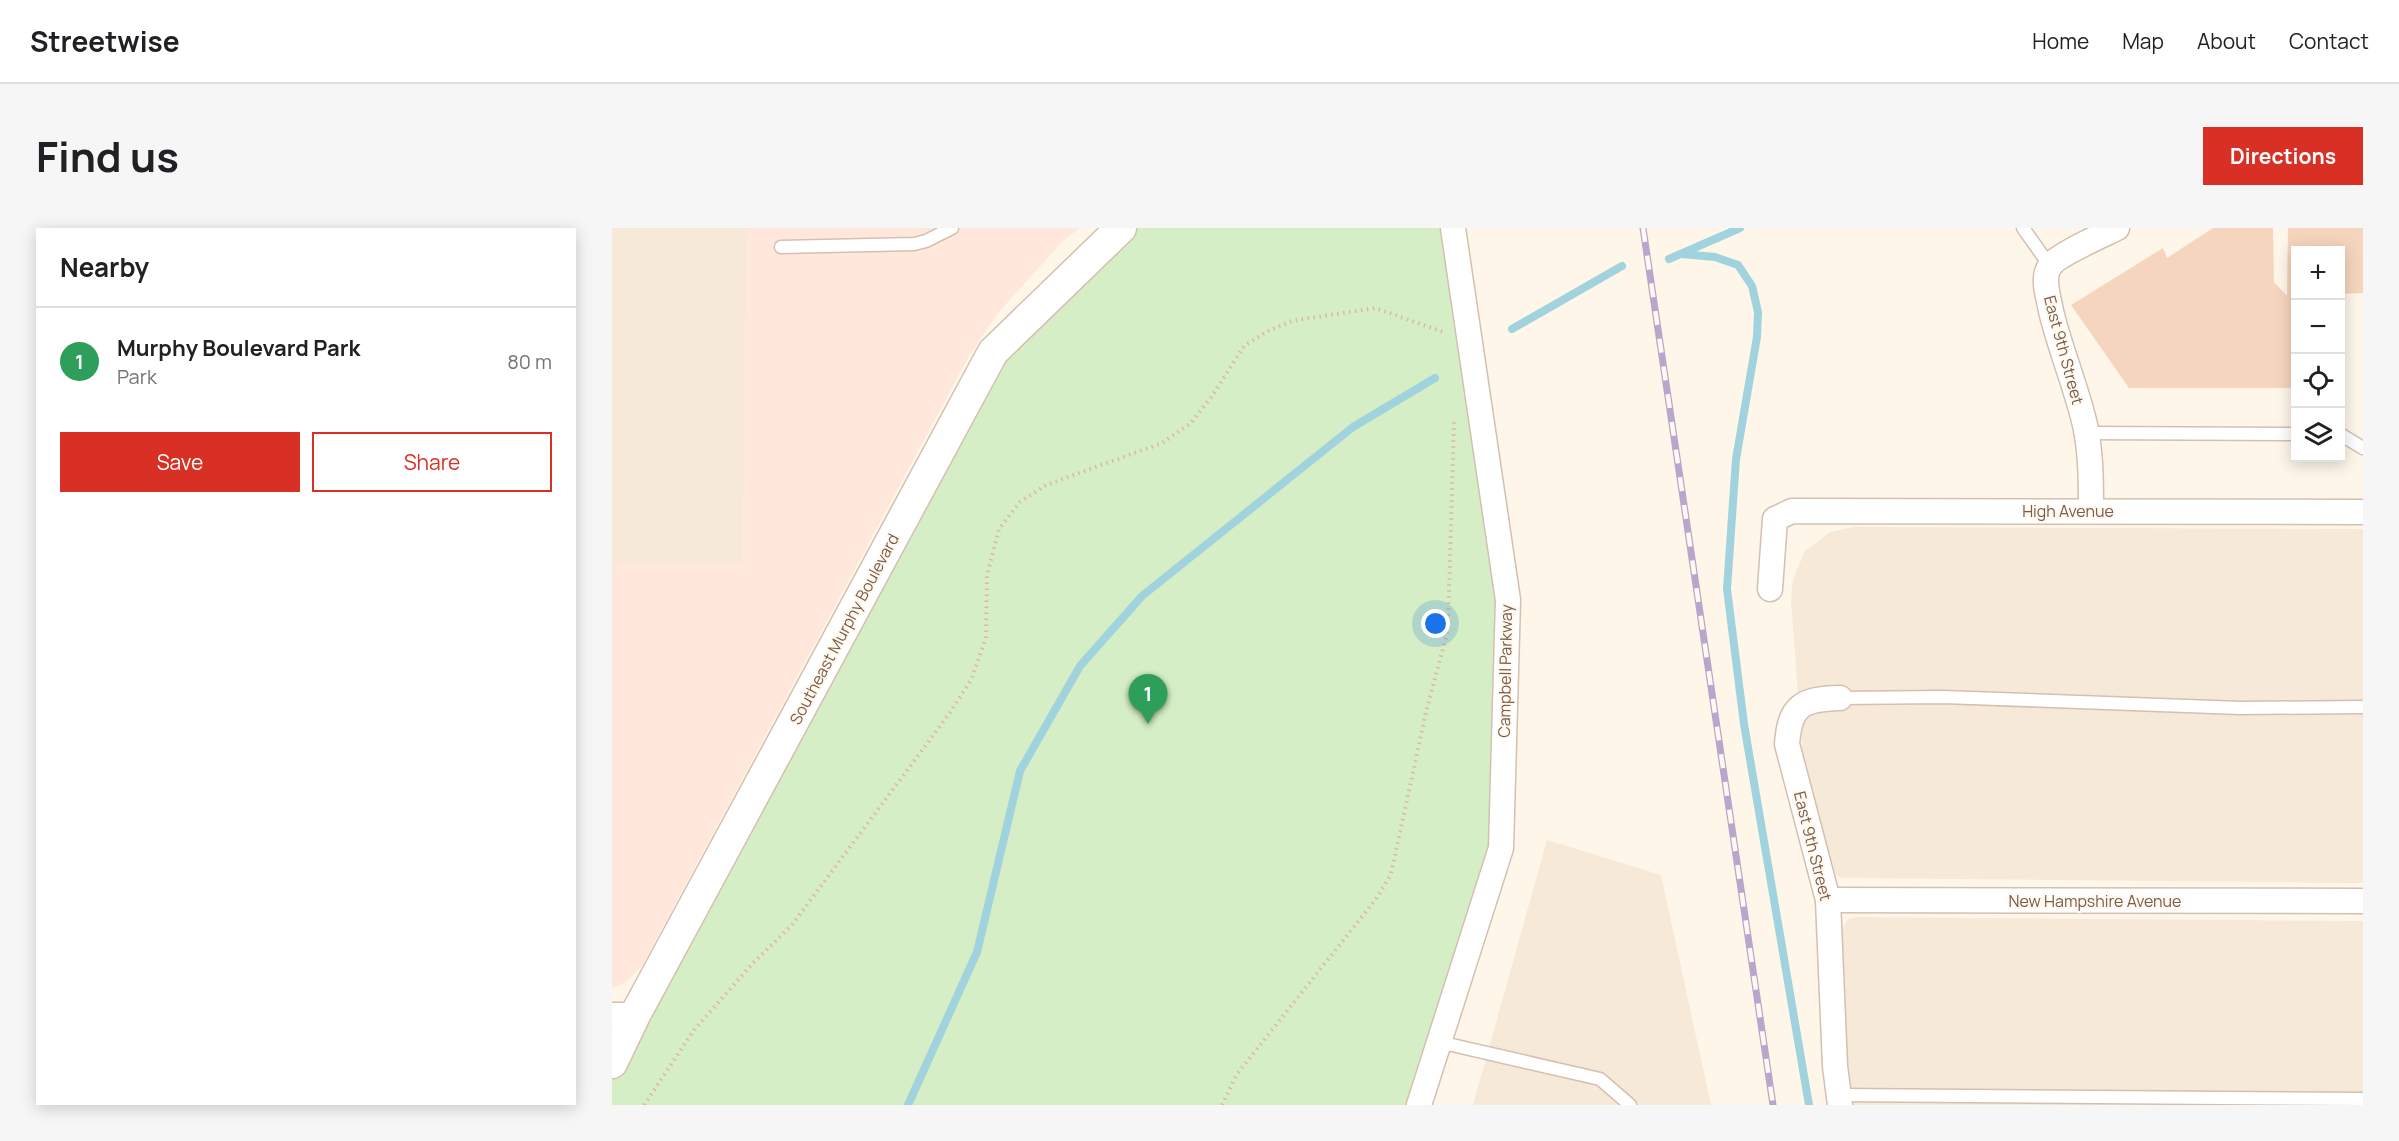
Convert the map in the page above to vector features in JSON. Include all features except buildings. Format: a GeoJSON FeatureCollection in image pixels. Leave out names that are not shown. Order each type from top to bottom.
{"type":"FeatureCollection","features":[{"type":"Feature","properties":{"kind":"street","name":"Campbell Parkway"},"geometry":{"type":"LineString","coordinates":[[1419,1105],[1501,848],[1508,600],[1454,228]]}},
{"type":"Feature","properties":{"kind":"street"},"geometry":{"type":"LineString","coordinates":[[2050,266],[2059,258],[2117,228]]}},
{"type":"Feature","properties":{"kind":"street","name":"Southeast Murphy Boulevard"},"geometry":{"type":"LineString","coordinates":[[612,1063],[624,1015],[993,352],[1114,229]]}},
{"type":"Feature","properties":{"kind":"street","name":"East 9th Street"},"geometry":{"type":"LineString","coordinates":[[2050,266],[2046,285],[2086,433],[2090,458],[2091,511]]}},
{"type":"Feature","properties":{"kind":"street","name":"High Avenue"},"geometry":{"type":"LineString","coordinates":[[1770,589],[1776,519],[1792,511],[2363,512]]}},
{"type":"Feature","properties":{"kind":"street","name":"East 9th Street"},"geometry":{"type":"LineString","coordinates":[[1840,698],[1818,698],[1800,706],[1789,723],[1787,744],[1828,900],[1835,1066],[1840,1100]]}},
{"type":"Feature","properties":{"kind":"street","name":"New Hampshire Avenue"},"geometry":{"type":"LineString","coordinates":[[1828,900],[2363,901]]}},
{"type":"Feature","properties":{"kind":"lane"},"geometry":{"type":"LineString","coordinates":[[781,247],[914,244],[926,242],[952,228]]}},
{"type":"Feature","properties":{"kind":"lane"},"geometry":{"type":"LineString","coordinates":[[2023,228],[2050,266]]}},
{"type":"Feature","properties":{"kind":"lane"},"geometry":{"type":"LineString","coordinates":[[2086,433],[2291,434]]}},
{"type":"Feature","properties":{"kind":"lane"},"geometry":{"type":"LineString","coordinates":[[2345,437],[2363,448]]}},
{"type":"Feature","properties":{"kind":"lane"},"geometry":{"type":"LineString","coordinates":[[1840,698],[1943,697],[2240,708],[2363,707]]}},
{"type":"Feature","properties":{"kind":"lane"},"geometry":{"type":"LineString","coordinates":[[1439,1042],[1600,1079],[1630,1105]]}},
{"type":"Feature","properties":{"kind":"lane"},"geometry":{"type":"LineString","coordinates":[[1840,1100],[2363,1099]]}},
{"type":"Feature","properties":{"kind":"path"},"geometry":{"type":"LineString","coordinates":[[644,1105],[694,1030],[753,963],[792,925],[971,681],[986,638],[987,575],[994,547],[999,529],[1020,502],[1046,485],[1162,443],[1191,423],[1212,396],[1244,346],[1268,331],[1292,321],[1375,308],[1444,333]]}},
{"type":"Feature","properties":{"kind":"path"},"geometry":{"type":"LineString","coordinates":[[1222,1105],[1237,1074],[1376,898],[1391,873],[1426,712],[1448,630],[1454,416]]}},
{"type":"Feature","properties":{"kind":"shaded area"},"geometry":{"type":"Polygon","coordinates":[[[612,228],[747,228],[743,562],[612,562],[612,228]]]}},
{"type":"Feature","properties":{"kind":"shaded area"},"geometry":{"type":"Polygon","coordinates":[[[747,228],[1080,228],[1062,242],[997,314],[969,356],[642,966],[624,984],[612,988],[612,562],[743,562],[747,228]]]}},
{"type":"Feature","properties":{"kind":"shaded area"},"geometry":{"type":"Polygon","coordinates":[[[1854,527],[2363,529],[2363,883],[1840,878],[1828,866],[1803,760],[1791,601],[1793,579],[1805,551],[1830,532],[1854,527]]]}},
{"type":"Feature","properties":{"kind":"shaded area"},"geometry":{"type":"Polygon","coordinates":[[[1547,840],[1661,875],[1711,1105],[1473,1105],[1547,840]]]}},
{"type":"Feature","properties":{"kind":"shaded area"},"geometry":{"type":"Polygon","coordinates":[[[1857,917],[2363,921],[2363,1105],[1852,1105],[1842,1000],[1842,933],[1848,919],[1857,917]]]}},
{"type":"Feature","properties":{"kind":"green space"},"geometry":{"type":"Polygon","coordinates":[[[1121,228],[1453,228],[1508,600],[1501,848],[1419,1105],[612,1105],[612,1063],[993,352],[1121,228]]]}},
{"type":"Feature","properties":{"kind":"waterway"},"geometry":{"type":"LineString","coordinates":[[1669,259],[1740,228]]}},
{"type":"Feature","properties":{"kind":"waterway"},"geometry":{"type":"LineString","coordinates":[[1681,254],[1715,257],[1738,265],[1752,286],[1758,312],[1757,337],[1736,459],[1727,589],[1744,724],[1809,1105]]}},
{"type":"Feature","properties":{"kind":"waterway"},"geometry":{"type":"LineString","coordinates":[[1512,329],[1622,266]]}},
{"type":"Feature","properties":{"kind":"waterway"},"geometry":{"type":"LineString","coordinates":[[908,1105],[977,952],[1020,771],[1080,666],[1142,596],[1353,427],[1435,378]]}},
{"type":"Feature","properties":{"kind":"railway"},"geometry":{"type":"LineString","coordinates":[[1643,228],[1773,1105]]}},
{"type":"Feature","properties":{"kind":"place","name":"Murphy Boulevard Park"},"geometry":{"type":"Point","coordinates":[1148,724]}}]}
